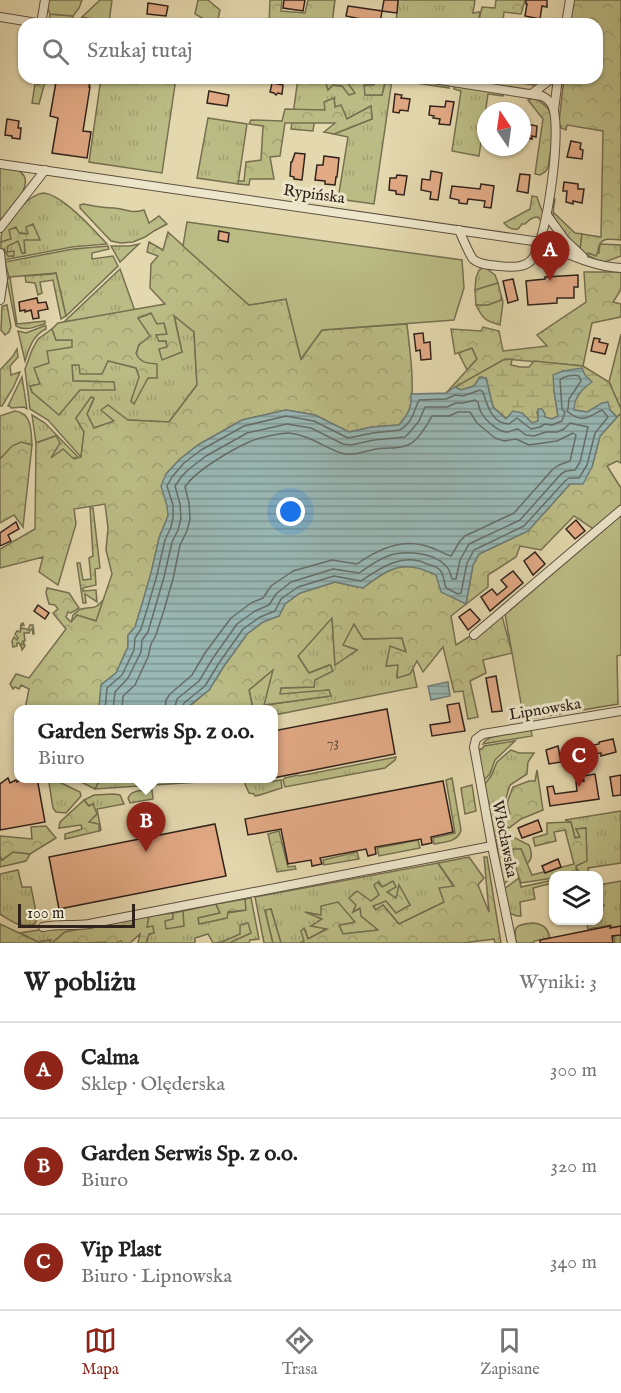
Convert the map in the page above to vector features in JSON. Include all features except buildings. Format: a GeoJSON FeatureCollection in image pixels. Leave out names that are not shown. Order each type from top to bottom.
{"type":"FeatureCollection","features":[{"type":"Feature","properties":{"kind":"street"},"geometry":{"type":"LineString","coordinates":[[43,18],[45,0]]}},
{"type":"Feature","properties":{"kind":"street"},"geometry":{"type":"LineString","coordinates":[[567,18],[570,0]]}},
{"type":"Feature","properties":{"kind":"street"},"geometry":{"type":"LineString","coordinates":[[0,17],[18,20]]}},
{"type":"Feature","properties":{"kind":"street"},"geometry":{"type":"LineString","coordinates":[[469,84],[533,93],[546,99],[554,111]]}},
{"type":"Feature","properties":{"kind":"street"},"geometry":{"type":"LineString","coordinates":[[533,93],[544,84]]}},
{"type":"Feature","properties":{"kind":"street"},"geometry":{"type":"LineString","coordinates":[[459,230],[474,259],[481,263],[510,267],[523,266],[533,260],[547,215],[556,138],[554,111],[557,84]]}},
{"type":"Feature","properties":{"kind":"street","name":"Rypińska"},"geometry":{"type":"LineString","coordinates":[[0,164],[540,242],[608,268],[621,268]]}},
{"type":"Feature","properties":{"kind":"street"},"geometry":{"type":"LineString","coordinates":[[0,228],[45,170]]}},
{"type":"Feature","properties":{"kind":"street"},"geometry":{"type":"LineString","coordinates":[[547,215],[565,240],[589,261]]}},
{"type":"Feature","properties":{"kind":"street"},"geometry":{"type":"LineString","coordinates":[[0,253],[2,278],[0,300]]}},
{"type":"Feature","properties":{"kind":"street"},"geometry":{"type":"LineString","coordinates":[[474,635],[621,510]]}},
{"type":"Feature","properties":{"kind":"street","name":"Lipnowska"},"geometry":{"type":"LineString","coordinates":[[476,740],[483,734],[621,711]]}},
{"type":"Feature","properties":{"kind":"street","name":"Włocławska"},"geometry":{"type":"LineString","coordinates":[[476,740],[474,747],[512,943]]}},
{"type":"Feature","properties":{"kind":"street"},"geometry":{"type":"LineString","coordinates":[[43,927],[89,924],[492,846]]}},
{"type":"Feature","properties":{"kind":"green space"},"geometry":{"type":"Polygon","coordinates":[[[48,0],[82,0],[73,16],[50,14],[47,7],[48,0]]]}},
{"type":"Feature","properties":{"kind":"green space"},"geometry":{"type":"Polygon","coordinates":[[[100,0],[112,0],[110,18],[82,17],[100,0]]]}},
{"type":"Feature","properties":{"kind":"green space"},"geometry":{"type":"Polygon","coordinates":[[[198,0],[208,0],[220,10],[218,18],[202,18],[195,14],[198,0]]]}},
{"type":"Feature","properties":{"kind":"green space"},"geometry":{"type":"Polygon","coordinates":[[[270,0],[282,0],[281,11],[305,13],[308,0],[335,0],[333,18],[269,18],[270,0]]]}},
{"type":"Feature","properties":{"kind":"green space"},"geometry":{"type":"Polygon","coordinates":[[[398,0],[475,0],[473,13],[480,12],[479,18],[396,18],[398,0]]]}},
{"type":"Feature","properties":{"kind":"green space"},"geometry":{"type":"Polygon","coordinates":[[[496,0],[525,0],[521,14],[504,12],[503,18],[479,18],[482,7],[495,8],[496,0]]]}},
{"type":"Feature","properties":{"kind":"green space"},"geometry":{"type":"Polygon","coordinates":[[[570,0],[621,0],[621,240],[603,241],[600,243],[596,256],[585,254],[580,250],[582,234],[601,237],[603,131],[567,125],[566,130],[561,128],[559,122],[563,84],[603,84],[603,18],[569,18],[570,0]]]}},
{"type":"Feature","properties":{"kind":"green space"},"geometry":{"type":"Polygon","coordinates":[[[50,14],[73,16],[73,18],[49,18],[50,14]]]}},
{"type":"Feature","properties":{"kind":"green space"},"geometry":{"type":"Polygon","coordinates":[[[35,84],[44,84],[39,104],[32,103],[35,84]]]}},
{"type":"Feature","properties":{"kind":"green space"},"geometry":{"type":"Polygon","coordinates":[[[100,84],[175,84],[162,173],[89,162],[100,84]]]}},
{"type":"Feature","properties":{"kind":"green space"},"geometry":{"type":"Polygon","coordinates":[[[297,84],[326,84],[328,90],[332,85],[374,84],[365,86],[365,95],[382,95],[385,84],[391,84],[374,204],[338,199],[348,137],[334,134],[372,119],[371,106],[347,119],[335,108],[334,98],[325,110],[316,110],[313,131],[291,129],[297,84]]]}},
{"type":"Feature","properties":{"kind":"green space"},"geometry":{"type":"Polygon","coordinates":[[[326,84],[349,84],[355,93],[349,95],[342,86],[333,85],[328,90],[326,84]]]}},
{"type":"Feature","properties":{"kind":"green space"},"geometry":{"type":"Polygon","coordinates":[[[385,84],[382,95],[365,95],[364,85],[385,84]]]}},
{"type":"Feature","properties":{"kind":"green space"},"geometry":{"type":"Polygon","coordinates":[[[422,84],[447,84],[449,88],[422,84]]]}},
{"type":"Feature","properties":{"kind":"green space"},"geometry":{"type":"Polygon","coordinates":[[[455,85],[504,93],[503,96],[488,94],[487,102],[477,102],[477,156],[452,151],[461,91],[454,89],[455,85]]]}},
{"type":"Feature","properties":{"kind":"green space"},"geometry":{"type":"Polygon","coordinates":[[[334,98],[335,107],[341,105],[347,119],[371,106],[372,119],[334,134],[324,132],[335,123],[285,123],[280,156],[270,157],[274,179],[250,179],[249,185],[238,184],[238,181],[244,181],[246,162],[261,160],[263,126],[249,124],[251,120],[282,121],[285,109],[325,110],[324,102],[334,98]]]}},
{"type":"Feature","properties":{"kind":"green space"},"geometry":{"type":"Polygon","coordinates":[[[534,98],[542,103],[549,110],[552,122],[548,168],[540,175],[535,174],[543,119],[528,100],[534,98]]]}},
{"type":"Feature","properties":{"kind":"green space"},"geometry":{"type":"Polygon","coordinates":[[[208,118],[247,124],[238,184],[197,178],[208,118]]]}},
{"type":"Feature","properties":{"kind":"green space"},"geometry":{"type":"Polygon","coordinates":[[[0,167],[15,169],[22,174],[25,180],[21,195],[0,222],[0,167]]]}},
{"type":"Feature","properties":{"kind":"green space"},"geometry":{"type":"Polygon","coordinates":[[[43,193],[59,199],[68,206],[107,244],[72,247],[4,260],[1,250],[4,249],[8,256],[14,256],[7,253],[7,246],[18,241],[22,253],[25,253],[23,240],[29,234],[19,233],[1,242],[3,228],[26,202],[43,193]]]}},
{"type":"Feature","properties":{"kind":"green space"},"geometry":{"type":"Polygon","coordinates":[[[532,196],[537,197],[543,212],[542,222],[536,217],[522,224],[518,229],[507,226],[504,223],[530,209],[532,196]]]}},
{"type":"Feature","properties":{"kind":"green space"},"geometry":{"type":"Polygon","coordinates":[[[83,204],[131,211],[144,210],[149,223],[159,216],[167,224],[133,242],[111,241],[80,208],[83,204]]]}},
{"type":"Feature","properties":{"kind":"green space"},"geometry":{"type":"Polygon","coordinates":[[[553,212],[575,233],[582,234],[580,250],[556,224],[553,212]]]}},
{"type":"Feature","properties":{"kind":"green space"},"geometry":{"type":"Polygon","coordinates":[[[187,222],[462,260],[464,288],[454,320],[322,330],[301,359],[286,299],[249,305],[183,246],[187,222]]]}},
{"type":"Feature","properties":{"kind":"green space"},"geometry":{"type":"Polygon","coordinates":[[[33,224],[40,240],[24,240],[25,253],[22,253],[18,241],[8,246],[7,252],[14,251],[14,256],[8,256],[4,249],[1,250],[1,242],[11,239],[9,230],[16,227],[19,233],[28,234],[26,227],[33,224]]]}},
{"type":"Feature","properties":{"kind":"green space"},"geometry":{"type":"Polygon","coordinates":[[[168,232],[249,305],[286,299],[301,359],[322,330],[407,324],[412,370],[411,405],[399,425],[349,432],[315,415],[286,410],[242,420],[198,445],[180,459],[166,474],[168,516],[159,538],[135,628],[128,635],[128,647],[116,673],[101,685],[99,705],[26,705],[29,689],[21,685],[19,689],[15,687],[13,689],[10,684],[16,674],[29,678],[66,629],[53,613],[58,609],[55,605],[49,604],[47,588],[69,593],[79,608],[71,613],[68,612],[66,617],[71,622],[77,615],[96,621],[112,574],[106,550],[108,528],[105,504],[74,509],[76,524],[58,585],[39,572],[43,557],[0,568],[0,549],[35,529],[36,443],[56,436],[60,443],[51,458],[63,449],[74,459],[81,457],[84,432],[76,418],[91,397],[94,398],[87,414],[94,428],[114,421],[101,410],[108,405],[128,420],[169,422],[197,385],[194,332],[174,316],[182,352],[162,360],[159,349],[167,347],[166,341],[159,341],[156,335],[167,334],[164,323],[157,324],[151,313],[138,318],[150,336],[139,345],[136,353],[142,361],[157,364],[157,378],[148,378],[134,404],[131,401],[139,377],[136,368],[108,361],[102,374],[80,374],[79,365],[72,365],[73,381],[114,382],[115,390],[80,390],[59,415],[32,392],[30,386],[40,384],[34,368],[49,363],[47,351],[72,347],[72,340],[56,340],[52,329],[58,323],[165,304],[150,288],[151,264],[158,256],[147,252],[149,242],[163,250],[168,232]]]}},
{"type":"Feature","properties":{"kind":"green space"},"geometry":{"type":"Polygon","coordinates":[[[139,244],[120,262],[111,246],[130,246],[139,244]]]}},
{"type":"Feature","properties":{"kind":"green space"},"geometry":{"type":"Polygon","coordinates":[[[600,244],[621,245],[621,256],[602,263],[585,254],[599,253],[600,244]]]}},
{"type":"Feature","properties":{"kind":"green space"},"geometry":{"type":"Polygon","coordinates":[[[108,246],[109,249],[92,253],[92,259],[113,256],[118,266],[66,316],[56,273],[10,277],[17,324],[45,321],[45,324],[31,328],[16,326],[5,262],[73,249],[108,246]]]}},
{"type":"Feature","properties":{"kind":"green space"},"geometry":{"type":"Polygon","coordinates":[[[484,267],[495,275],[498,283],[475,290],[479,270],[484,267]]]}},
{"type":"Feature","properties":{"kind":"green space"},"geometry":{"type":"Polygon","coordinates":[[[120,269],[135,311],[64,322],[120,269]]]}},
{"type":"Feature","properties":{"kind":"green space"},"geometry":{"type":"Polygon","coordinates":[[[584,272],[621,272],[621,290],[613,302],[621,304],[621,317],[592,323],[583,366],[505,359],[446,393],[477,359],[472,348],[455,354],[451,329],[481,331],[483,327],[499,331],[503,351],[547,346],[537,335],[586,302],[584,272]]]}},
{"type":"Feature","properties":{"kind":"green space"},"geometry":{"type":"Polygon","coordinates":[[[56,273],[66,316],[61,319],[53,280],[40,282],[42,293],[38,295],[35,283],[26,282],[25,276],[56,273]]]}},
{"type":"Feature","properties":{"kind":"green space"},"geometry":{"type":"Polygon","coordinates":[[[498,283],[501,300],[488,305],[476,305],[475,290],[498,283]]]}},
{"type":"Feature","properties":{"kind":"green space"},"geometry":{"type":"Polygon","coordinates":[[[501,295],[503,302],[500,325],[485,319],[476,305],[488,305],[501,300],[501,295]]]}},
{"type":"Feature","properties":{"kind":"green space"},"geometry":{"type":"Polygon","coordinates":[[[7,305],[11,327],[5,335],[1,330],[2,306],[7,305]]]}},
{"type":"Feature","properties":{"kind":"green space"},"geometry":{"type":"Polygon","coordinates":[[[152,313],[164,323],[167,334],[159,341],[166,341],[167,347],[182,352],[174,315],[194,332],[197,385],[169,422],[115,421],[94,428],[87,414],[94,399],[76,418],[84,432],[81,457],[48,420],[30,409],[25,369],[32,350],[38,339],[52,329],[56,340],[72,340],[73,348],[49,363],[40,384],[30,386],[32,392],[59,414],[80,390],[113,382],[73,381],[72,365],[108,360],[136,368],[140,377],[131,401],[148,378],[157,377],[136,353],[139,345],[138,318],[152,313]]]}},
{"type":"Feature","properties":{"kind":"green space"},"geometry":{"type":"Polygon","coordinates":[[[44,326],[46,329],[35,338],[25,361],[18,331],[26,333],[44,326]]]}},
{"type":"Feature","properties":{"kind":"green space"},"geometry":{"type":"Polygon","coordinates":[[[621,334],[621,409],[609,382],[621,334]]]}},
{"type":"Feature","properties":{"kind":"green space"},"geometry":{"type":"Polygon","coordinates":[[[472,348],[477,359],[467,370],[458,352],[472,348]]]}},
{"type":"Feature","properties":{"kind":"green space"},"geometry":{"type":"Polygon","coordinates":[[[17,349],[18,357],[10,366],[11,375],[20,372],[13,388],[0,406],[0,370],[17,349]]]}},
{"type":"Feature","properties":{"kind":"green space"},"geometry":{"type":"Polygon","coordinates":[[[512,359],[511,365],[520,367],[529,367],[534,361],[583,366],[609,382],[621,413],[617,417],[610,410],[587,412],[574,410],[574,402],[583,388],[554,391],[558,417],[552,419],[537,412],[539,421],[532,423],[522,413],[511,415],[507,419],[493,407],[486,378],[480,377],[474,386],[461,390],[455,387],[503,360],[512,359]]]}},
{"type":"Feature","properties":{"kind":"green space"},"geometry":{"type":"Polygon","coordinates":[[[22,377],[27,409],[24,407],[11,408],[8,406],[22,377]]]}},
{"type":"Feature","properties":{"kind":"green space"},"geometry":{"type":"Polygon","coordinates":[[[15,411],[25,415],[30,423],[32,445],[18,444],[0,459],[0,416],[15,411]]]}},
{"type":"Feature","properties":{"kind":"green space"},"geometry":{"type":"Polygon","coordinates":[[[621,413],[621,463],[617,461],[607,466],[621,488],[621,507],[595,530],[574,516],[541,550],[520,546],[516,557],[488,575],[488,587],[451,616],[456,645],[502,616],[512,653],[483,660],[486,673],[470,681],[478,717],[468,719],[463,691],[454,692],[443,647],[423,672],[417,661],[410,674],[397,678],[398,665],[386,666],[390,646],[406,652],[402,638],[363,639],[354,624],[343,645],[357,650],[335,665],[332,618],[298,656],[309,673],[330,665],[333,671],[315,680],[314,687],[281,688],[280,694],[329,690],[331,696],[264,705],[273,670],[249,690],[252,705],[191,705],[209,690],[247,634],[263,622],[279,616],[285,604],[300,593],[335,582],[363,588],[389,571],[415,566],[439,577],[466,604],[473,565],[479,554],[528,531],[570,484],[592,467],[600,436],[621,413]]]}},
{"type":"Feature","properties":{"kind":"green space"},"geometry":{"type":"Polygon","coordinates":[[[32,415],[45,423],[79,458],[49,459],[55,436],[36,443],[32,415]]]}},
{"type":"Feature","properties":{"kind":"green space"},"geometry":{"type":"Polygon","coordinates":[[[21,442],[32,445],[23,527],[14,515],[0,523],[0,459],[12,446],[21,442]]]}},
{"type":"Feature","properties":{"kind":"green space"},"geometry":{"type":"Polygon","coordinates":[[[90,508],[93,508],[100,568],[95,569],[96,585],[83,588],[83,591],[96,590],[97,602],[85,594],[86,603],[83,603],[77,563],[80,563],[83,580],[91,579],[89,558],[93,556],[90,508]]]}},
{"type":"Feature","properties":{"kind":"green space"},"geometry":{"type":"Polygon","coordinates":[[[621,515],[621,655],[617,656],[618,704],[524,720],[505,614],[621,515]]]}},
{"type":"Feature","properties":{"kind":"green space"},"geometry":{"type":"Polygon","coordinates":[[[103,600],[97,621],[77,615],[71,623],[73,615],[79,610],[95,607],[103,600]]]}},
{"type":"Feature","properties":{"kind":"green space"},"geometry":{"type":"Polygon","coordinates":[[[332,617],[335,665],[357,650],[342,645],[354,624],[364,639],[402,638],[406,653],[386,666],[398,665],[397,677],[410,674],[413,668],[417,687],[278,714],[278,705],[265,705],[330,696],[329,690],[280,695],[281,688],[314,687],[314,680],[329,665],[309,673],[298,656],[332,617]]]}},
{"type":"Feature","properties":{"kind":"green space"},"geometry":{"type":"Polygon","coordinates":[[[23,623],[21,629],[28,630],[30,625],[33,625],[34,634],[32,629],[29,633],[24,633],[25,646],[22,650],[23,642],[13,647],[12,641],[14,637],[17,640],[15,634],[17,631],[20,632],[21,624],[23,623]]]}},
{"type":"Feature","properties":{"kind":"green space"},"geometry":{"type":"Polygon","coordinates":[[[274,669],[265,705],[252,705],[249,690],[274,669]]]}},
{"type":"Feature","properties":{"kind":"green space"},"geometry":{"type":"Polygon","coordinates":[[[531,730],[532,736],[483,744],[492,737],[531,730]]]}},
{"type":"Feature","properties":{"kind":"green space"},"geometry":{"type":"Polygon","coordinates":[[[515,741],[495,760],[490,774],[483,781],[480,749],[484,746],[515,741]]]}},
{"type":"Feature","properties":{"kind":"green space"},"geometry":{"type":"Polygon","coordinates":[[[511,750],[519,753],[534,753],[528,762],[527,774],[510,785],[499,821],[504,833],[495,837],[484,785],[497,762],[511,750]]]}},
{"type":"Feature","properties":{"kind":"green space"},"geometry":{"type":"Polygon","coordinates":[[[396,757],[385,768],[285,787],[283,780],[298,775],[396,757]]]}},
{"type":"Feature","properties":{"kind":"green space"},"geometry":{"type":"Polygon","coordinates":[[[537,770],[543,810],[521,819],[509,828],[505,826],[503,820],[510,814],[507,803],[513,787],[535,781],[537,770]]]}},
{"type":"Feature","properties":{"kind":"green space"},"geometry":{"type":"Polygon","coordinates":[[[452,778],[461,830],[454,839],[434,844],[433,838],[455,833],[446,780],[452,778]]]}},
{"type":"Feature","properties":{"kind":"green space"},"geometry":{"type":"Polygon","coordinates":[[[281,780],[282,788],[255,796],[249,793],[245,784],[278,783],[281,780]]]}},
{"type":"Feature","properties":{"kind":"green space"},"geometry":{"type":"Polygon","coordinates":[[[49,783],[61,783],[80,792],[81,796],[66,813],[56,812],[53,808],[49,783]]]}},
{"type":"Feature","properties":{"kind":"green space"},"geometry":{"type":"Polygon","coordinates":[[[83,783],[98,783],[95,789],[83,783]]]}},
{"type":"Feature","properties":{"kind":"green space"},"geometry":{"type":"Polygon","coordinates":[[[98,783],[184,783],[95,789],[98,783]]]}},
{"type":"Feature","properties":{"kind":"green space"},"geometry":{"type":"Polygon","coordinates":[[[472,785],[476,811],[465,814],[461,788],[472,785]]]}},
{"type":"Feature","properties":{"kind":"green space"},"geometry":{"type":"Polygon","coordinates":[[[152,790],[153,799],[130,803],[128,798],[132,793],[152,790]]]}},
{"type":"Feature","properties":{"kind":"green space"},"geometry":{"type":"Polygon","coordinates":[[[94,795],[120,795],[124,804],[97,809],[101,830],[99,831],[98,824],[89,822],[93,804],[89,806],[84,800],[94,795]]]}},
{"type":"Feature","properties":{"kind":"green space"},"geometry":{"type":"Polygon","coordinates":[[[84,800],[89,806],[93,804],[97,814],[89,822],[99,824],[99,831],[65,839],[65,834],[82,829],[81,825],[59,828],[60,822],[84,800]]]}},
{"type":"Feature","properties":{"kind":"green space"},"geometry":{"type":"Polygon","coordinates":[[[621,811],[621,863],[588,868],[588,871],[579,871],[575,866],[586,828],[576,829],[580,837],[575,838],[571,822],[565,820],[621,811]]]}},
{"type":"Feature","properties":{"kind":"green space"},"geometry":{"type":"Polygon","coordinates":[[[571,822],[575,838],[580,837],[576,829],[586,828],[587,861],[576,866],[577,871],[549,871],[549,879],[521,883],[513,860],[503,862],[498,839],[502,838],[506,856],[513,856],[513,849],[521,849],[532,875],[574,864],[565,830],[554,832],[556,841],[535,846],[533,838],[547,834],[547,823],[571,822]]]}},
{"type":"Feature","properties":{"kind":"green space"},"geometry":{"type":"Polygon","coordinates":[[[46,826],[56,838],[30,854],[13,852],[2,860],[0,836],[32,839],[31,827],[46,826]]]}},
{"type":"Feature","properties":{"kind":"green space"},"geometry":{"type":"Polygon","coordinates":[[[279,831],[288,867],[295,866],[296,869],[277,872],[268,834],[279,831]]]}},
{"type":"Feature","properties":{"kind":"green space"},"geometry":{"type":"Polygon","coordinates":[[[507,834],[529,845],[531,855],[527,864],[521,849],[513,850],[513,856],[506,856],[502,838],[507,834]]]}},
{"type":"Feature","properties":{"kind":"green space"},"geometry":{"type":"Polygon","coordinates":[[[498,839],[503,861],[513,860],[518,874],[503,884],[496,840],[498,839]]]}},
{"type":"Feature","properties":{"kind":"green space"},"geometry":{"type":"Polygon","coordinates":[[[418,840],[420,848],[379,856],[377,848],[418,840]]]}},
{"type":"Feature","properties":{"kind":"green space"},"geometry":{"type":"Polygon","coordinates":[[[13,852],[30,854],[26,861],[0,867],[0,856],[2,860],[13,852]]]}},
{"type":"Feature","properties":{"kind":"green space"},"geometry":{"type":"Polygon","coordinates":[[[357,852],[359,859],[324,865],[323,860],[357,852]]]}},
{"type":"Feature","properties":{"kind":"green space"},"geometry":{"type":"Polygon","coordinates":[[[469,857],[484,878],[478,885],[489,912],[484,857],[487,857],[501,943],[495,943],[494,939],[463,943],[300,943],[304,941],[301,931],[304,928],[308,939],[327,929],[311,926],[322,919],[305,912],[321,915],[321,906],[338,902],[355,922],[339,925],[343,934],[378,930],[361,916],[360,908],[353,912],[356,905],[349,898],[357,891],[371,901],[379,895],[374,885],[378,882],[382,887],[393,881],[396,887],[387,892],[396,898],[399,885],[410,905],[396,913],[386,901],[373,906],[376,910],[383,905],[399,924],[444,902],[439,888],[454,886],[438,863],[469,857]]]}},
{"type":"Feature","properties":{"kind":"green space"},"geometry":{"type":"Polygon","coordinates":[[[438,863],[454,887],[445,902],[399,924],[383,905],[376,910],[373,906],[387,900],[410,905],[399,886],[397,899],[386,892],[379,882],[379,895],[371,901],[356,905],[353,912],[361,908],[361,916],[379,930],[343,934],[339,925],[354,922],[309,913],[322,919],[312,926],[328,928],[308,939],[305,929],[304,941],[281,943],[271,909],[265,911],[273,943],[264,943],[255,897],[438,863]]]}},
{"type":"Feature","properties":{"kind":"green space"},"geometry":{"type":"Polygon","coordinates":[[[18,870],[22,887],[31,887],[37,917],[35,924],[20,925],[0,914],[0,874],[18,870]]]}},
{"type":"Feature","properties":{"kind":"green space"},"geometry":{"type":"Polygon","coordinates":[[[519,878],[521,887],[549,881],[549,884],[533,888],[535,899],[520,902],[521,916],[509,913],[504,889],[519,878]]]}},
{"type":"Feature","properties":{"kind":"green space"},"geometry":{"type":"Polygon","coordinates":[[[621,881],[621,943],[615,943],[611,925],[588,929],[587,925],[603,925],[603,884],[621,881]]]}},
{"type":"Feature","properties":{"kind":"green space"},"geometry":{"type":"Polygon","coordinates":[[[251,898],[259,939],[250,940],[249,943],[229,943],[250,933],[213,943],[208,934],[195,938],[195,943],[146,943],[149,934],[153,933],[146,928],[149,916],[173,913],[173,919],[183,926],[183,911],[216,904],[220,913],[198,918],[245,910],[245,899],[251,898]]]}},
{"type":"Feature","properties":{"kind":"green space"},"geometry":{"type":"Polygon","coordinates":[[[245,899],[246,910],[228,912],[227,918],[199,924],[198,918],[220,913],[216,904],[245,899]]]}},
{"type":"Feature","properties":{"kind":"green space"},"geometry":{"type":"Polygon","coordinates":[[[271,909],[281,943],[273,943],[265,910],[271,909]]]}},
{"type":"Feature","properties":{"kind":"green space"},"geometry":{"type":"Polygon","coordinates":[[[183,911],[184,926],[166,929],[165,921],[173,919],[173,913],[183,911]]]}},
{"type":"Feature","properties":{"kind":"green space"},"geometry":{"type":"Polygon","coordinates":[[[149,916],[147,927],[153,926],[154,933],[149,934],[146,943],[138,943],[140,934],[130,943],[121,941],[116,943],[52,943],[65,932],[149,916]]]}},
{"type":"Feature","properties":{"kind":"green space"},"geometry":{"type":"Polygon","coordinates":[[[248,923],[251,933],[229,943],[220,943],[240,934],[240,925],[248,923]]]}},
{"type":"Feature","properties":{"kind":"green space"},"geometry":{"type":"Polygon","coordinates":[[[533,923],[544,927],[550,938],[534,941],[534,943],[516,943],[517,927],[533,923]]]}},
{"type":"Feature","properties":{"kind":"green space"},"geometry":{"type":"Polygon","coordinates":[[[0,924],[38,942],[51,940],[49,943],[0,943],[0,924]]]}},
{"type":"Feature","properties":{"kind":"green space"},"geometry":{"type":"Polygon","coordinates":[[[58,927],[77,930],[65,932],[52,943],[49,943],[50,940],[38,942],[20,933],[58,927]]]}},
{"type":"Feature","properties":{"kind":"water"},"geometry":{"type":"Polygon","coordinates":[[[582,368],[592,382],[579,394],[574,410],[587,412],[608,402],[610,410],[617,417],[600,436],[592,467],[583,484],[570,484],[528,531],[479,554],[473,565],[466,604],[441,592],[436,575],[415,567],[390,570],[363,588],[335,582],[300,593],[285,604],[279,616],[263,622],[247,634],[209,690],[190,705],[99,705],[101,685],[116,673],[128,647],[128,635],[135,627],[159,538],[168,516],[161,486],[166,474],[198,445],[242,420],[286,410],[315,415],[349,432],[399,425],[409,411],[411,394],[446,393],[455,387],[461,390],[474,386],[480,377],[486,378],[493,407],[506,419],[513,411],[522,413],[532,423],[538,421],[538,409],[542,409],[545,417],[552,419],[558,416],[553,375],[582,368]]]}},
{"type":"Feature","properties":{"kind":"water"},"geometry":{"type":"Polygon","coordinates":[[[448,682],[450,696],[431,700],[428,686],[448,682]]]}},
{"type":"Feature","properties":{"kind":"place","name":"Calma"},"geometry":{"type":"Point","coordinates":[550,281]}},
{"type":"Feature","properties":{"kind":"place","name":"Vip Plast"},"geometry":{"type":"Point","coordinates":[579,787]}},
{"type":"Feature","properties":{"kind":"place","name":"Garden Serwis Sp. z o.o."},"geometry":{"type":"Point","coordinates":[146,852]}}]}
